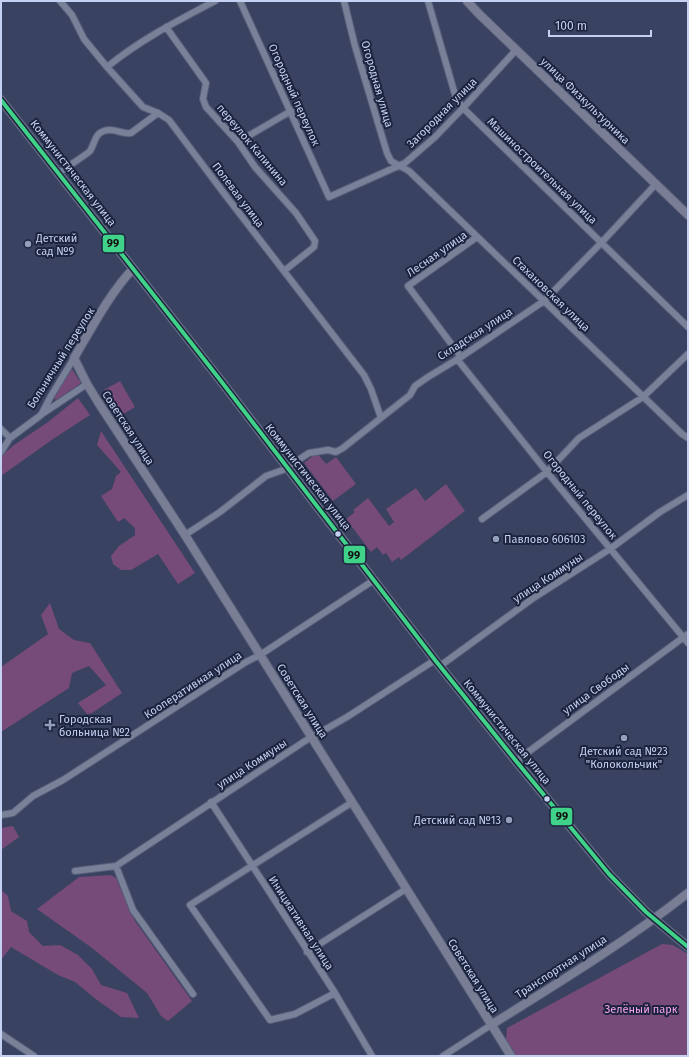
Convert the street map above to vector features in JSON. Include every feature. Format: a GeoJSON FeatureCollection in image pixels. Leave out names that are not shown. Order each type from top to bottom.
{"type":"FeatureCollection","features":[{"type":"Feature","properties":{"kind":"street","name":"Полевая улица"},"geometry":{"type":"LineString","coordinates":[[60,1],[72,15],[84,39],[143,107],[158,113],[169,120],[364,375],[371,388],[380,418]]}},
{"type":"Feature","properties":{"kind":"street"},"geometry":{"type":"LineString","coordinates":[[107,67],[126,52],[166,27],[215,1]]}},
{"type":"Feature","properties":{"kind":"street","name":"Огородный переулок"},"geometry":{"type":"LineString","coordinates":[[240,1],[329,197]]}},
{"type":"Feature","properties":{"kind":"street","name":"Огородная улица"},"geometry":{"type":"LineString","coordinates":[[344,1],[355,46],[387,153],[391,161],[400,165]]}},
{"type":"Feature","properties":{"kind":"street","name":"Машиностроительная улица"},"geometry":{"type":"LineString","coordinates":[[428,1],[456,98],[463,108],[688,327]]}},
{"type":"Feature","properties":{"kind":"street","name":"улица Физкультурника"},"geometry":{"type":"LineString","coordinates":[[467,1],[688,215]]}},
{"type":"Feature","properties":{"kind":"street","name":"переулок Калинина"},"geometry":{"type":"LineString","coordinates":[[166,27],[206,83],[203,99],[206,107],[238,142],[255,167],[296,213],[315,241],[314,247],[284,271]]}},
{"type":"Feature","properties":{"kind":"street","name":"Загородная улица"},"geometry":{"type":"LineString","coordinates":[[329,197],[400,165],[435,137],[516,50]]}},
{"type":"Feature","properties":{"kind":"street","name":"Коммунистическая улица"},"geometry":{"type":"LineString","coordinates":[[1,100],[287,467],[437,663],[516,761],[609,874],[646,912],[688,947]]}},
{"type":"Feature","properties":{"kind":"street"},"geometry":{"type":"LineString","coordinates":[[238,142],[290,111]]}},
{"type":"Feature","properties":{"kind":"street"},"geometry":{"type":"LineString","coordinates":[[59,173],[90,151],[96,136],[103,131],[111,130],[126,134],[132,133],[158,113]]}},
{"type":"Feature","properties":{"kind":"street","name":"Стахановская улица"},"geometry":{"type":"LineString","coordinates":[[400,165],[409,171],[643,397],[688,438]]}},
{"type":"Feature","properties":{"kind":"street","name":"Складская улица"},"geometry":{"type":"LineString","coordinates":[[185,536],[220,512],[266,476],[287,467],[309,453],[328,450],[336,452],[343,448],[410,395],[415,386],[544,301],[602,242],[655,184]]}},
{"type":"Feature","properties":{"kind":"street","name":"Лесная улица"},"geometry":{"type":"LineString","coordinates":[[408,286],[477,237]]}},
{"type":"Feature","properties":{"kind":"street","name":"Больничный переулок"},"geometry":{"type":"LineString","coordinates":[[1,452],[10,438],[41,415],[51,396],[110,300],[127,275],[133,269]]}},
{"type":"Feature","properties":{"kind":"street","name":"Огородный переулок"},"geometry":{"type":"LineString","coordinates":[[408,286],[459,358],[547,472],[610,549],[685,635],[688,643]]}},
{"type":"Feature","properties":{"kind":"street"},"geometry":{"type":"LineString","coordinates":[[482,519],[547,472],[579,438],[643,397],[688,354]]}},
{"type":"Feature","properties":{"kind":"street","name":"Советская улица"},"geometry":{"type":"LineString","coordinates":[[74,358],[87,384],[185,536],[511,1056]]}},
{"type":"Feature","properties":{"kind":"street"},"geometry":{"type":"LineString","coordinates":[[41,415],[87,384]]}},
{"type":"Feature","properties":{"kind":"street"},"geometry":{"type":"LineString","coordinates":[[1,429],[10,438]]}},
{"type":"Feature","properties":{"kind":"street","name":"улица Коммуны"},"geometry":{"type":"LineString","coordinates":[[75,871],[116,866],[311,737],[347,718],[426,667],[437,663],[610,549],[654,516],[688,495]]}},
{"type":"Feature","properties":{"kind":"street","name":"Кооперативная улица"},"geometry":{"type":"LineString","coordinates":[[1,815],[14,813],[33,796],[63,780],[246,662],[260,655],[374,580]]}},
{"type":"Feature","properties":{"kind":"street","name":"улица Свободы"},"geometry":{"type":"LineString","coordinates":[[516,761],[685,635]]}},
{"type":"Feature","properties":{"kind":"street","name":"Инициативная улица"},"geometry":{"type":"LineString","coordinates":[[211,802],[335,993],[370,1055]]}},
{"type":"Feature","properties":{"kind":"street"},"geometry":{"type":"LineString","coordinates":[[335,993],[295,1014],[270,1020],[190,905],[351,803]]}},
{"type":"Feature","properties":{"kind":"street"},"geometry":{"type":"LineString","coordinates":[[116,866],[133,910],[193,994]]}},
{"type":"Feature","properties":{"kind":"street"},"geometry":{"type":"LineString","coordinates":[[307,952],[406,889]]}},
{"type":"Feature","properties":{"kind":"street","name":"Транспортная улица"},"geometry":{"type":"LineString","coordinates":[[443,1056],[572,974],[654,919],[688,893]]}},
{"type":"Feature","properties":{"kind":"street"},"geometry":{"type":"LineString","coordinates":[[1,1034],[34,1056]]}},
{"type":"Feature","properties":{"kind":"green space"},"geometry":{"type":"Polygon","coordinates":[[[72,369],[81,383],[56,400],[53,397],[72,369]]]}},
{"type":"Feature","properties":{"kind":"green space"},"geometry":{"type":"Polygon","coordinates":[[[120,381],[135,407],[120,416],[104,390],[120,381]]]}},
{"type":"Feature","properties":{"kind":"green space"},"geometry":{"type":"Polygon","coordinates":[[[78,398],[90,415],[1,476],[1,456],[78,398]]]}},
{"type":"Feature","properties":{"kind":"green space"},"geometry":{"type":"Polygon","coordinates":[[[101,431],[195,573],[178,584],[158,554],[131,570],[121,570],[113,564],[111,556],[119,546],[135,535],[135,528],[124,518],[118,522],[101,496],[112,489],[116,476],[121,472],[97,445],[101,431]]]}},
{"type":"Feature","properties":{"kind":"green space"},"geometry":{"type":"Polygon","coordinates":[[[317,453],[326,464],[336,457],[356,484],[333,501],[304,463],[317,453]]]}},
{"type":"Feature","properties":{"kind":"green space"},"geometry":{"type":"Polygon","coordinates":[[[446,484],[465,511],[401,560],[399,557],[392,562],[386,553],[383,555],[377,547],[371,552],[346,519],[355,512],[353,510],[368,498],[389,526],[394,522],[386,509],[416,488],[425,501],[446,484]]]}},
{"type":"Feature","properties":{"kind":"green space"},"geometry":{"type":"Polygon","coordinates":[[[50,603],[59,629],[74,640],[90,643],[122,693],[92,713],[87,714],[78,703],[106,685],[89,666],[72,673],[69,688],[1,732],[1,667],[48,634],[41,615],[50,603]]]}},
{"type":"Feature","properties":{"kind":"green space"},"geometry":{"type":"Polygon","coordinates":[[[13,826],[19,837],[1,850],[1,828],[13,826]]]}},
{"type":"Feature","properties":{"kind":"green space"},"geometry":{"type":"Polygon","coordinates":[[[111,875],[116,878],[135,921],[192,1001],[168,1021],[161,1016],[147,993],[92,948],[37,909],[79,877],[111,875]]]}},
{"type":"Feature","properties":{"kind":"green space"},"geometry":{"type":"Polygon","coordinates":[[[1,890],[8,896],[11,911],[27,921],[29,932],[43,946],[60,945],[78,955],[92,969],[101,985],[127,993],[139,1018],[121,1017],[75,982],[58,975],[11,947],[1,960],[1,890]]]}},
{"type":"Feature","properties":{"kind":"green space","name":"Зелёный парк"},"geometry":{"type":"Polygon","coordinates":[[[662,944],[673,945],[688,954],[688,1056],[516,1056],[506,1040],[507,1028],[662,944]]]}},
{"type":"Feature","properties":{"kind":"transit line","name":"99"},"geometry":{"type":"LineString","coordinates":[[1,100],[221,381],[435,660],[516,761],[609,874],[646,912],[688,947]]}},
{"type":"Feature","properties":{"kind":"place","name":"Детский сад №9"},"geometry":{"type":"Point","coordinates":[28,244]}},
{"type":"Feature","properties":{"kind":"place","name":"Павлово 606103"},"geometry":{"type":"Point","coordinates":[496,539]}},
{"type":"Feature","properties":{"kind":"place","name":"Городская больница №2"},"geometry":{"type":"Point","coordinates":[50,725]}},
{"type":"Feature","properties":{"kind":"place","name":"Детский сад №23 \"Колокольчик\""},"geometry":{"type":"Point","coordinates":[624,738]}},
{"type":"Feature","properties":{"kind":"place","name":"Детский сад №13"},"geometry":{"type":"Point","coordinates":[509,820]}}]}
